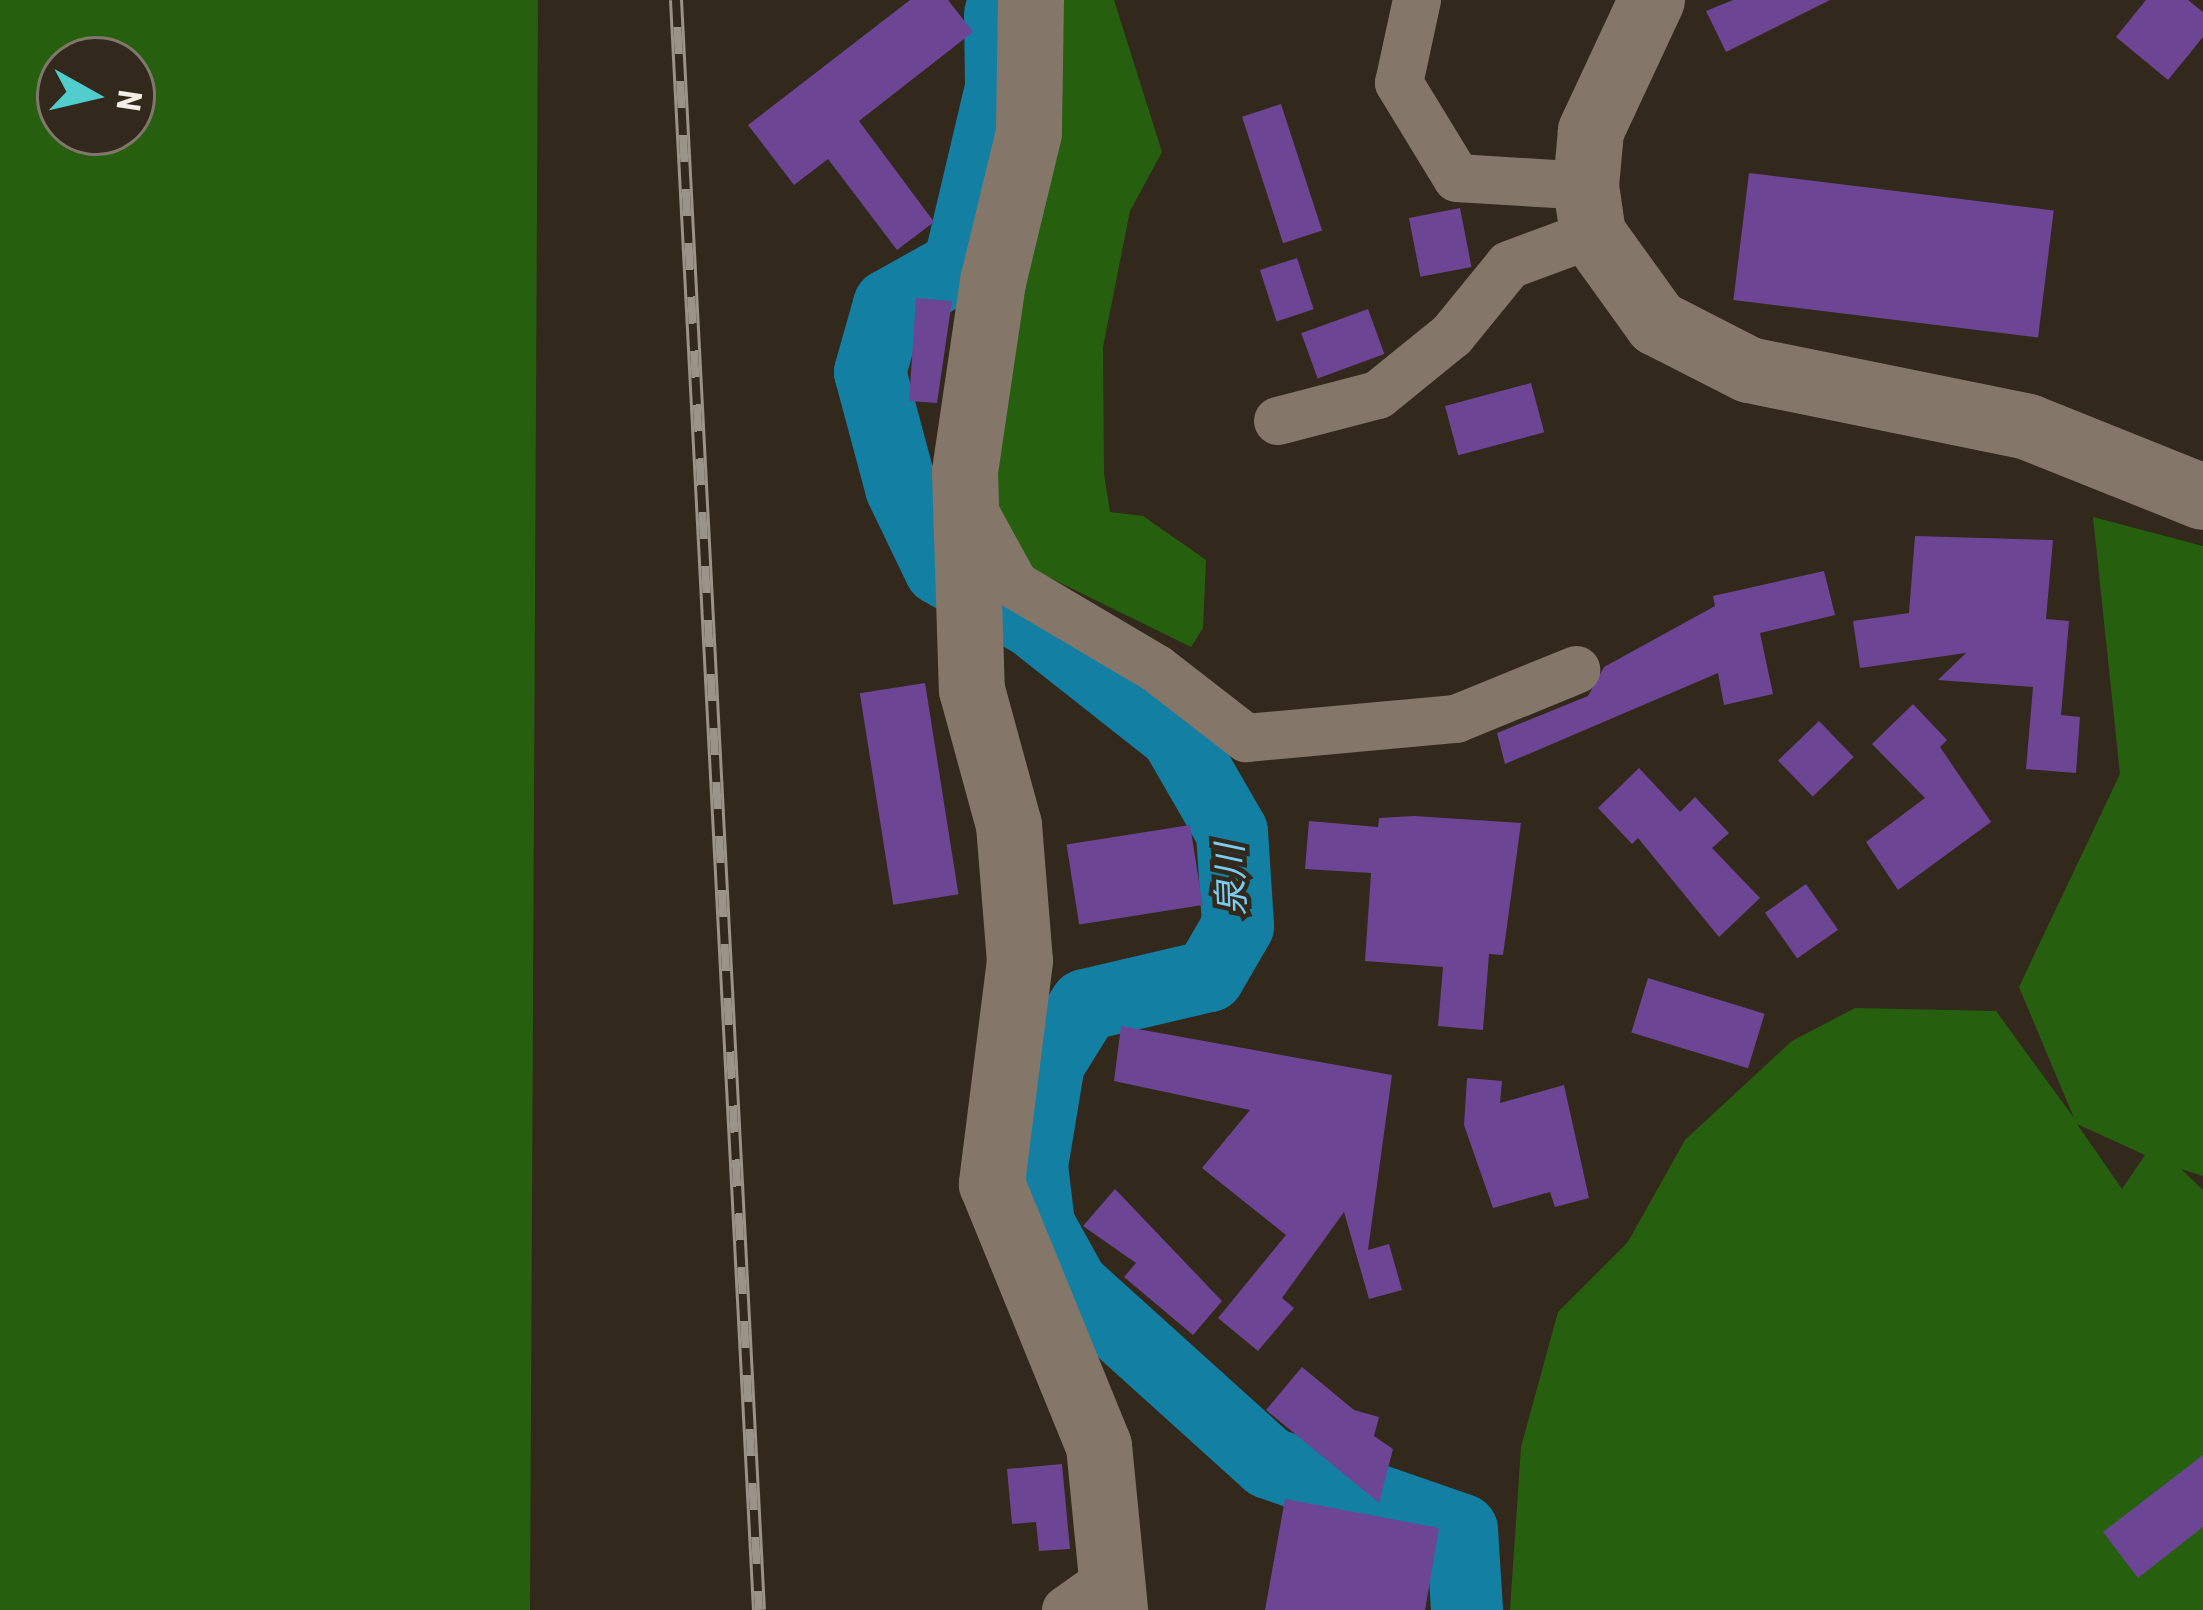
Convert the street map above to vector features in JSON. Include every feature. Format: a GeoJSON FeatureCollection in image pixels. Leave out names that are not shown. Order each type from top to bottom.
{"type":"FeatureCollection","features":[{"type":"Feature","properties":{"kind":"street"},"geometry":{"type":"LineString","coordinates":[[1031,0],[1029,133],[993,282],[965,555],[971,690],[1009,825],[1020,962],[992,1184],[1099,1446],[1098,1599]]}},
{"type":"Feature","properties":{"kind":"street"},"geometry":{"type":"LineString","coordinates":[[1417,0],[1399,82],[1457,178],[1589,210]]}},
{"type":"Feature","properties":{"kind":"street"},"geometry":{"type":"LineString","coordinates":[[1652,0],[1592,131],[1589,210],[1657,323],[1698,349],[1749,370],[2028,427],[2203,496]]}},
{"type":"Feature","properties":{"kind":"street"},"geometry":{"type":"LineString","coordinates":[[1278,421],[1378,395],[1452,335],[1508,265],[1589,210]]}},
{"type":"Feature","properties":{"kind":"street"},"geometry":{"type":"LineString","coordinates":[[965,555],[1156,669],[1246,738],[1456,719],[1576,670]]}},
{"type":"Feature","properties":{"kind":"green space"},"geometry":{"type":"Polygon","coordinates":[[[0,0],[538,0],[530,1610],[0,1610],[0,0]]]}},
{"type":"Feature","properties":{"kind":"green space"},"geometry":{"type":"Polygon","coordinates":[[[1047,0],[1114,0],[1162,152],[1130,211],[1103,347],[1104,474],[1110,512],[1143,516],[1206,560],[1203,628],[1191,647],[1028,567],[997,531],[982,460],[1047,0]]]}},
{"type":"Feature","properties":{"kind":"green space"},"geometry":{"type":"Polygon","coordinates":[[[2093,517],[2203,546],[2203,1176],[2181,1169],[2203,1190],[2203,1610],[1510,1610],[1521,1447],[1558,1312],[1628,1242],[1685,1140],[1792,1041],[1855,1008],[1996,1011],[2074,1118],[2019,987],[2120,774],[2093,517]],[[2077,1124],[2122,1189],[2145,1155],[2077,1124]]]}},
{"type":"Feature","properties":{"kind":"building"},"geometry":{"type":"Polygon","coordinates":[[[910,0],[948,0],[973,32],[859,121],[934,222],[897,250],[828,159],[794,185],[748,125],[910,0]]]}},
{"type":"Feature","properties":{"kind":"building"},"geometry":{"type":"Polygon","coordinates":[[[1733,0],[1830,0],[1726,52],[1706,11],[1733,0]]]}},
{"type":"Feature","properties":{"kind":"building"},"geometry":{"type":"Polygon","coordinates":[[[2146,0],[2188,0],[2203,12],[2203,37],[2168,80],[2116,37],[2146,0]]]}},
{"type":"Feature","properties":{"kind":"building"},"geometry":{"type":"Polygon","coordinates":[[[1281,104],[1322,230],[1283,243],[1242,117],[1281,104]]]}},
{"type":"Feature","properties":{"kind":"building"},"geometry":{"type":"Polygon","coordinates":[[[1749,173],[2054,210],[2038,337],[1733,300],[1749,173]]]}},
{"type":"Feature","properties":{"kind":"building"},"geometry":{"type":"Polygon","coordinates":[[[1460,208],[1471,267],[1420,277],[1409,218],[1460,208]]]}},
{"type":"Feature","properties":{"kind":"building"},"geometry":{"type":"Polygon","coordinates":[[[1297,258],[1314,309],[1277,321],[1260,270],[1297,258]]]}},
{"type":"Feature","properties":{"kind":"building"},"geometry":{"type":"Polygon","coordinates":[[[916,298],[952,301],[937,403],[909,401],[916,298]]]}},
{"type":"Feature","properties":{"kind":"building"},"geometry":{"type":"Polygon","coordinates":[[[1368,309],[1384,354],[1318,378],[1301,333],[1368,309]]]}},
{"type":"Feature","properties":{"kind":"building"},"geometry":{"type":"Polygon","coordinates":[[[1531,383],[1544,432],[1458,455],[1445,406],[1531,383]]]}},
{"type":"Feature","properties":{"kind":"building"},"geometry":{"type":"Polygon","coordinates":[[[1915,536],[2053,540],[2046,619],[2069,621],[2061,715],[2080,717],[2076,773],[2026,769],[2033,687],[1938,680],[1966,653],[1860,668],[1853,621],[1909,613],[1915,536]]]}},
{"type":"Feature","properties":{"kind":"building"},"geometry":{"type":"Polygon","coordinates":[[[1824,571],[1835,615],[1760,633],[1773,694],[1724,705],[1718,673],[1505,764],[1497,733],[1588,696],[1604,667],[1715,606],[1713,596],[1824,571]]]}},
{"type":"Feature","properties":{"kind":"building"},"geometry":{"type":"Polygon","coordinates":[[[925,683],[958,894],[893,905],[860,693],[925,683]]]}},
{"type":"Feature","properties":{"kind":"building"},"geometry":{"type":"Polygon","coordinates":[[[1913,704],[1947,740],[1940,747],[1991,822],[1898,890],[1866,842],[1925,798],[1872,744],[1913,704]]]}},
{"type":"Feature","properties":{"kind":"building"},"geometry":{"type":"Polygon","coordinates":[[[1819,721],[1854,757],[1813,797],[1778,761],[1819,721]]]}},
{"type":"Feature","properties":{"kind":"building"},"geometry":{"type":"Polygon","coordinates":[[[1639,768],[1680,812],[1695,797],[1729,833],[1712,848],[1760,898],[1719,937],[1638,838],[1632,844],[1598,808],[1639,768]]]}},
{"type":"Feature","properties":{"kind":"building"},"geometry":{"type":"Polygon","coordinates":[[[1379,818],[1521,823],[1503,955],[1489,954],[1483,1030],[1438,1026],[1443,967],[1365,961],[1371,873],[1305,869],[1309,821],[1378,827],[1379,818]]]}},
{"type":"Feature","properties":{"kind":"building"},"geometry":{"type":"Polygon","coordinates":[[[1190,825],[1203,905],[1079,925],[1067,845],[1190,825]]]}},
{"type":"Feature","properties":{"kind":"building"},"geometry":{"type":"Polygon","coordinates":[[[1806,884],[1838,930],[1797,959],[1765,913],[1806,884]]]}},
{"type":"Feature","properties":{"kind":"building"},"geometry":{"type":"Polygon","coordinates":[[[1648,978],[1765,1014],[1748,1068],[1631,1033],[1648,978]]]}},
{"type":"Feature","properties":{"kind":"building"},"geometry":{"type":"Polygon","coordinates":[[[1121,1026],[1392,1075],[1368,1250],[1389,1244],[1402,1290],[1369,1299],[1344,1212],[1282,1298],[1294,1308],[1258,1351],[1218,1318],[1286,1235],[1202,1168],[1250,1110],[1114,1081],[1121,1026]]]}},
{"type":"Feature","properties":{"kind":"building"},"geometry":{"type":"Polygon","coordinates":[[[1467,1078],[1502,1081],[1500,1103],[1564,1085],[1589,1198],[1555,1207],[1550,1192],[1493,1208],[1464,1125],[1467,1078]]]}},
{"type":"Feature","properties":{"kind":"building"},"geometry":{"type":"Polygon","coordinates":[[[1115,1189],[1222,1301],[1193,1335],[1124,1277],[1136,1263],[1083,1226],[1115,1189]]]}},
{"type":"Feature","properties":{"kind":"building"},"geometry":{"type":"Polygon","coordinates":[[[1302,1367],[1354,1410],[1379,1417],[1374,1436],[1393,1449],[1379,1503],[1266,1410],[1302,1367]]]}},
{"type":"Feature","properties":{"kind":"building"},"geometry":{"type":"Polygon","coordinates":[[[2203,1455],[2203,1527],[2138,1578],[2103,1532],[2203,1455]]]}},
{"type":"Feature","properties":{"kind":"building"},"geometry":{"type":"Polygon","coordinates":[[[1062,1464],[1070,1549],[1039,1551],[1036,1522],[1012,1524],[1007,1469],[1062,1464]]]}},
{"type":"Feature","properties":{"kind":"building"},"geometry":{"type":"Polygon","coordinates":[[[1285,1499],[1439,1528],[1425,1610],[1265,1610],[1285,1499]]]}},
{"type":"Feature","properties":{"kind":"waterway","name":"泉川"},"geometry":{"type":"LineString","coordinates":[[1000,14],[1001,88],[959,266],[889,305],[870,372],[901,488],[940,569],[1033,622],[1176,735],[1232,832],[1238,926],[1209,976],[1085,1005],[1049,1063],[1032,1166],[1039,1225],[1073,1286],[1269,1463],[1462,1530],[1467,1610]]}},
{"type":"Feature","properties":{"kind":"railway"},"geometry":{"type":"LineString","coordinates":[[676,0],[759,1610]]}}]}
